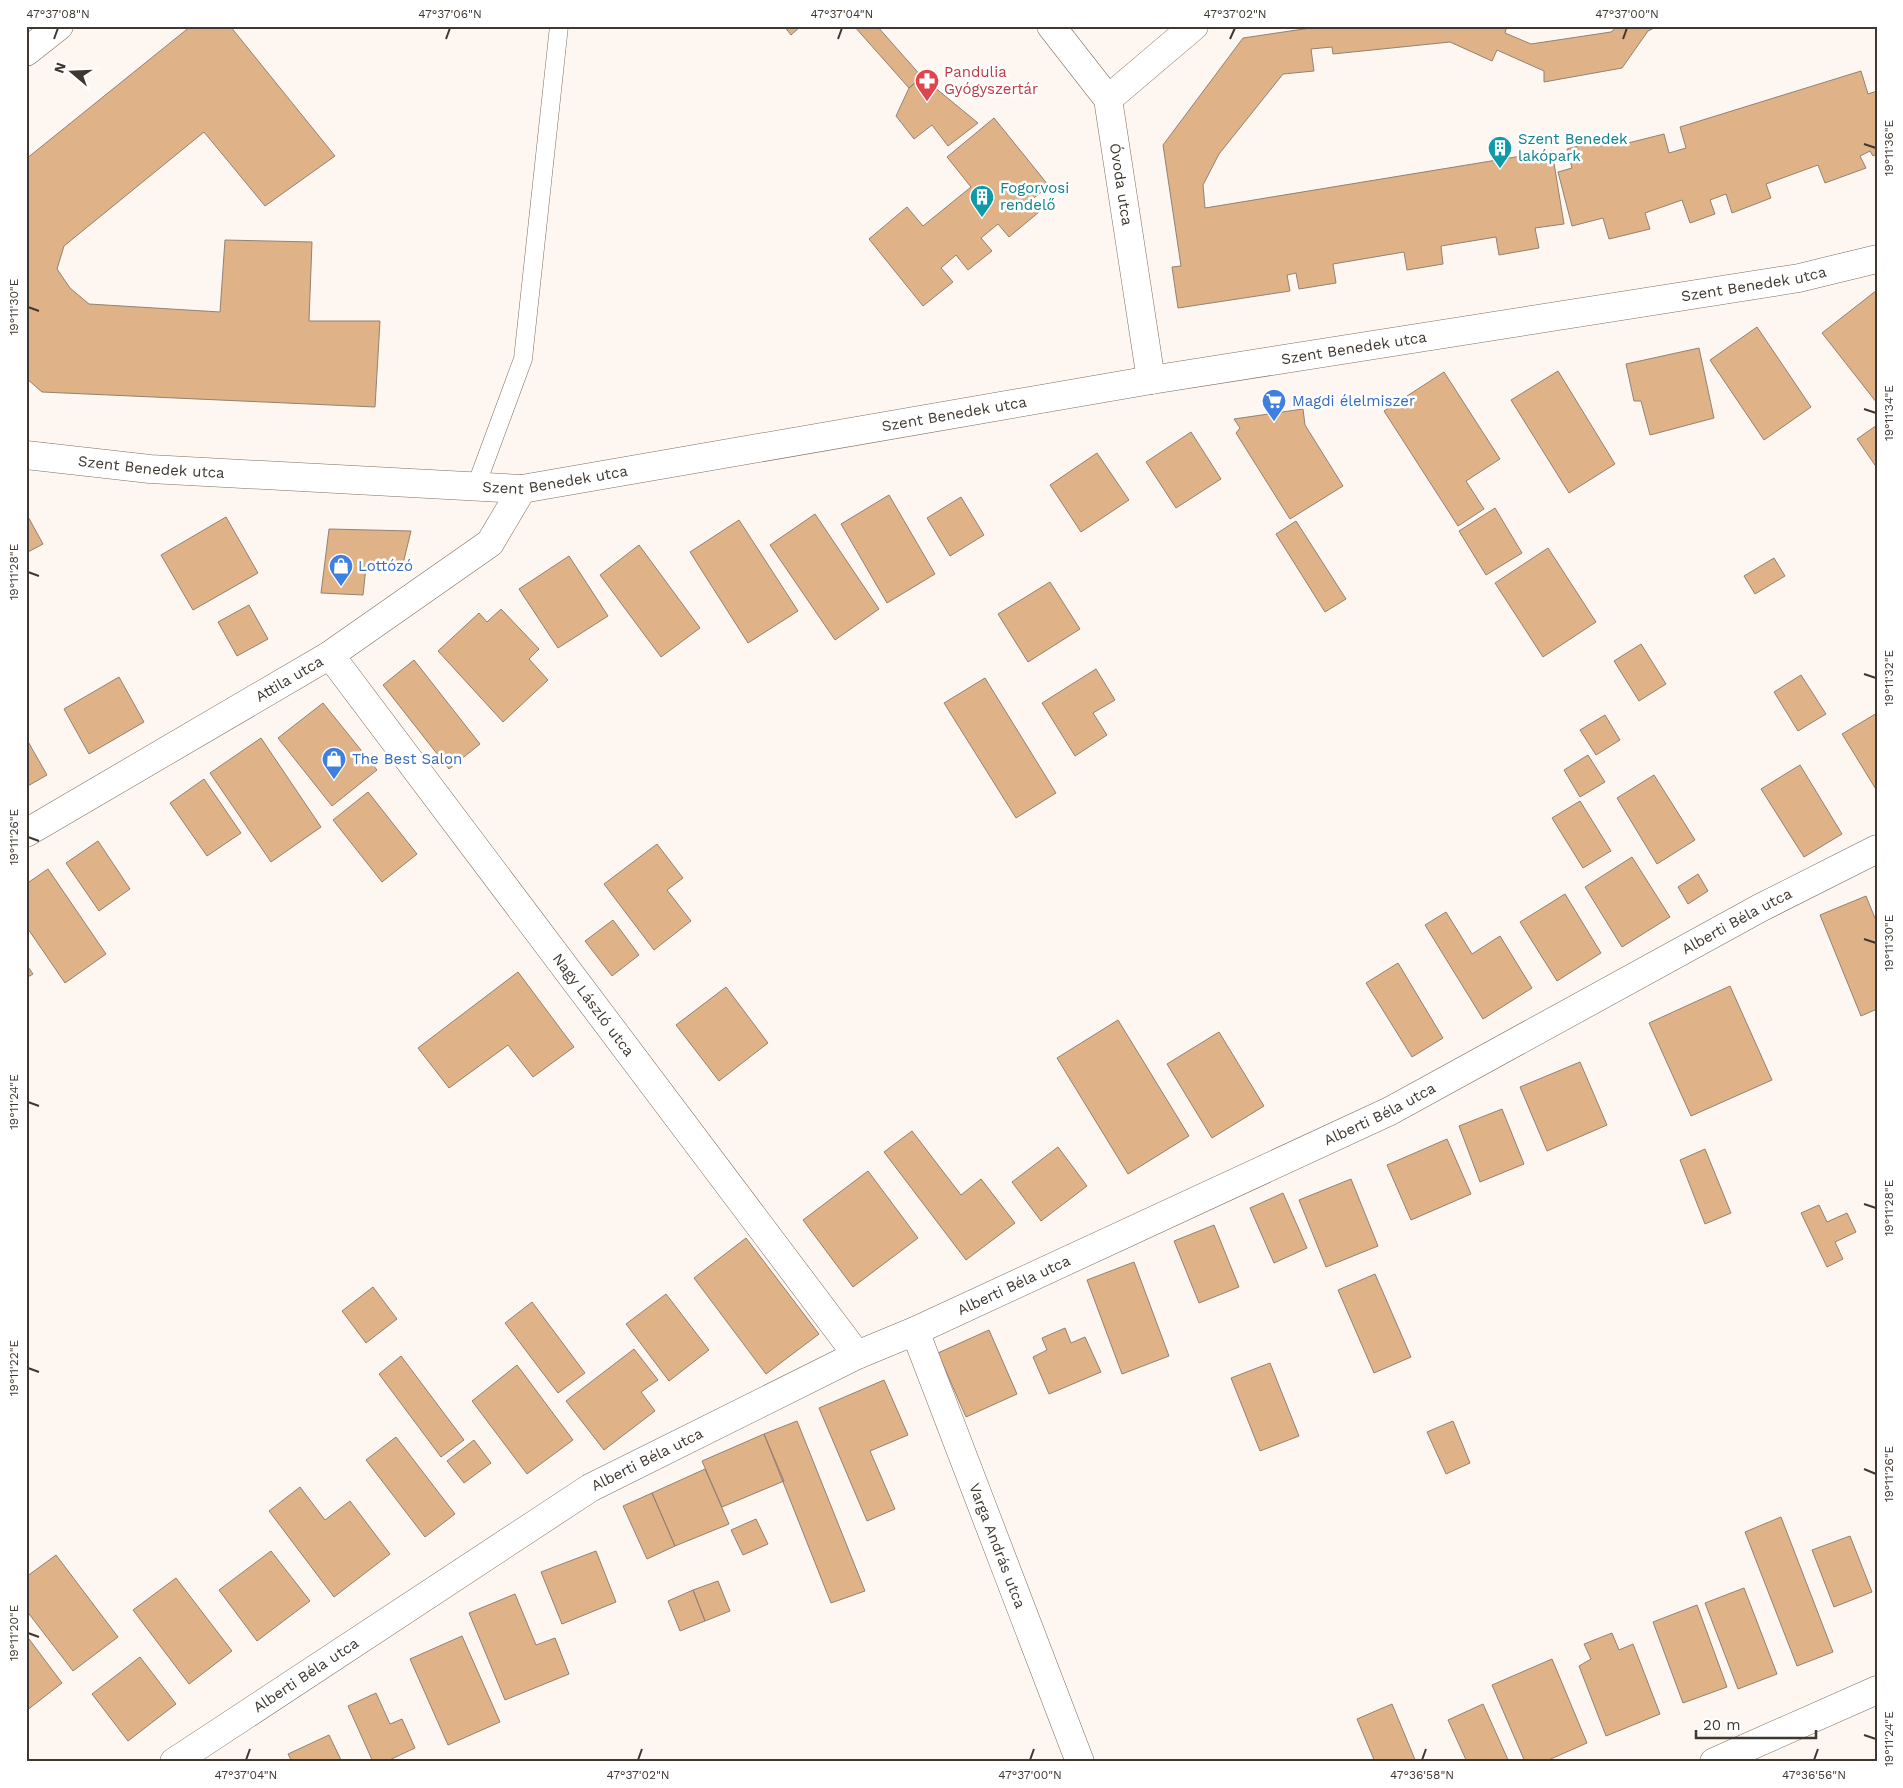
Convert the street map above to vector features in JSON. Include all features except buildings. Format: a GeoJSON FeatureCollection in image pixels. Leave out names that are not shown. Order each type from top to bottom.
{"type":"FeatureCollection","features":[{"type":"Feature","properties":{"kind":"street"},"geometry":{"type":"LineString","coordinates":[[26,52],[59,26]]}},
{"type":"Feature","properties":{"kind":"street"},"geometry":{"type":"LineString","coordinates":[[1051,26],[1108,99],[1194,26]]}},
{"type":"Feature","properties":{"kind":"street","name":"Óvoda utca"},"geometry":{"type":"LineString","coordinates":[[1108,99],[1151,380]]}},
{"type":"Feature","properties":{"kind":"street","name":"Szent Benedek utca"},"geometry":{"type":"LineString","coordinates":[[26,455],[150,468],[522,489],[1151,380],[1800,278],[1877,259]]}},
{"type":"Feature","properties":{"kind":"street","name":"Attila utca"},"geometry":{"type":"LineString","coordinates":[[26,833],[330,655],[490,543],[522,489]]}},
{"type":"Feature","properties":{"kind":"street","name":"Nagy László utca"},"geometry":{"type":"LineString","coordinates":[[330,655],[858,1355]]}},
{"type":"Feature","properties":{"kind":"street","name":"Alberti Béla utca"},"geometry":{"type":"LineString","coordinates":[[174,1762],[590,1488],[858,1355],[1390,1111],[1760,908],[1877,849]]}},
{"type":"Feature","properties":{"kind":"street","name":"Varga András utca"},"geometry":{"type":"LineString","coordinates":[[914,1330],[1080,1762]]}},
{"type":"Feature","properties":{"kind":"street"},"geometry":{"type":"LineString","coordinates":[[1714,1762],[1877,1690]]}},
{"type":"Feature","properties":{"kind":"lane"},"geometry":{"type":"LineString","coordinates":[[476,486],[522,359],[559,26]]}},
{"type":"Feature","properties":{"kind":"place","name":"Pandulia Gyógyszertár"},"geometry":{"type":"Point","coordinates":[927,102]}},
{"type":"Feature","properties":{"kind":"place","name":"Szent Benedek lakópark"},"geometry":{"type":"Point","coordinates":[1500,169]}},
{"type":"Feature","properties":{"kind":"place","name":"Fogorvosi rendelő"},"geometry":{"type":"Point","coordinates":[982,218]}},
{"type":"Feature","properties":{"kind":"place","name":"Magdi élelmiszer"},"geometry":{"type":"Point","coordinates":[1274,422]}},
{"type":"Feature","properties":{"kind":"place","name":"Lottózó"},"geometry":{"type":"Point","coordinates":[341,587]}},
{"type":"Feature","properties":{"kind":"place","name":"The Best Salon"},"geometry":{"type":"Point","coordinates":[334,780]}}]}
